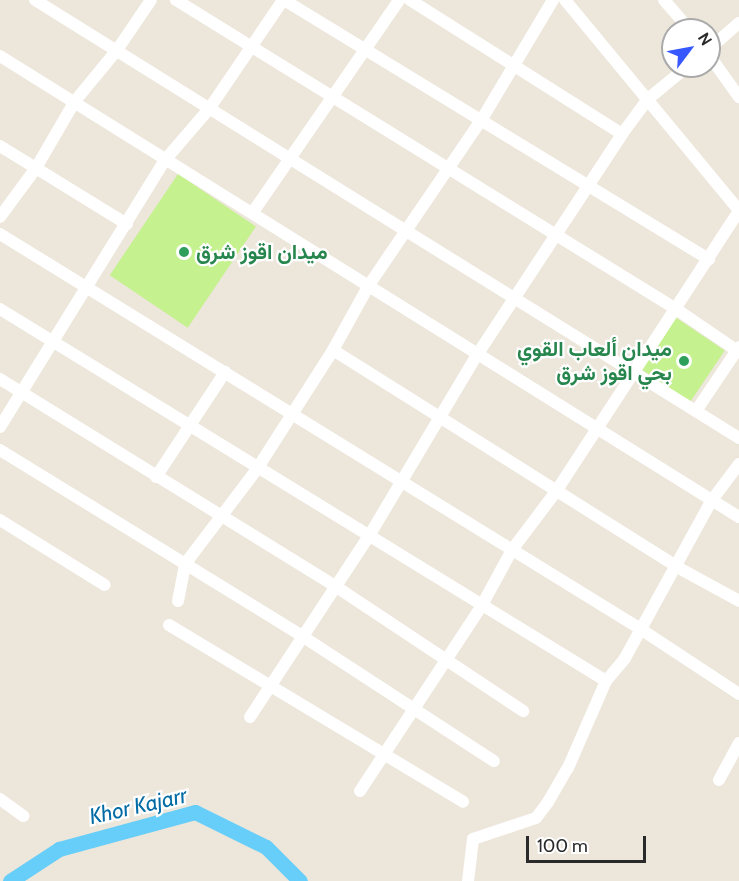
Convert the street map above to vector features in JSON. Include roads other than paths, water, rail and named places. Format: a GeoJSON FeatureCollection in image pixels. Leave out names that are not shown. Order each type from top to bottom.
{"type":"FeatureCollection","features":[{"type":"Feature","properties":{"kind":"street"},"geometry":{"type":"LineString","coordinates":[[35,0],[739,438]]}},
{"type":"Feature","properties":{"kind":"street"},"geometry":{"type":"LineString","coordinates":[[0,217],[36,168],[75,101],[117,50],[151,0]]}},
{"type":"Feature","properties":{"kind":"street"},"geometry":{"type":"LineString","coordinates":[[176,0],[448,167],[738,350],[696,411]]}},
{"type":"Feature","properties":{"kind":"street"},"geometry":{"type":"LineString","coordinates":[[0,427],[84,285],[127,224],[165,160],[209,109],[283,0],[709,259]]}},
{"type":"Feature","properties":{"kind":"street"},"geometry":{"type":"LineString","coordinates":[[253,212],[399,0]]}},
{"type":"Feature","properties":{"kind":"street"},"geometry":{"type":"LineString","coordinates":[[410,0],[622,134]]}},
{"type":"Feature","properties":{"kind":"street"},"geometry":{"type":"LineString","coordinates":[[178,601],[185,564],[219,515],[257,469],[333,350],[369,285],[482,119],[553,0]]}},
{"type":"Feature","properties":{"kind":"street"},"geometry":{"type":"LineString","coordinates":[[360,791],[482,605],[512,550],[557,490],[739,210],[565,0]]}},
{"type":"Feature","properties":{"kind":"street"},"geometry":{"type":"LineString","coordinates":[[664,0],[680,18]]}},
{"type":"Feature","properties":{"kind":"street"},"geometry":{"type":"LineString","coordinates":[[721,39],[739,23]]}},
{"type":"Feature","properties":{"kind":"street"},"geometry":{"type":"LineString","coordinates":[[0,56],[739,517]]}},
{"type":"Feature","properties":{"kind":"street"},"geometry":{"type":"LineString","coordinates":[[721,72],[739,97]]}},
{"type":"Feature","properties":{"kind":"street"},"geometry":{"type":"LineString","coordinates":[[250,717],[369,536],[399,480],[440,419],[477,355],[516,298],[555,234],[648,99],[673,78]]}},
{"type":"Feature","properties":{"kind":"street"},"geometry":{"type":"LineString","coordinates":[[0,146],[127,224]]}},
{"type":"Feature","properties":{"kind":"street"},"geometry":{"type":"LineString","coordinates":[[0,234],[639,628],[739,694]]}},
{"type":"Feature","properties":{"kind":"street"},"geometry":{"type":"LineString","coordinates":[[0,309],[257,469],[606,681]]}},
{"type":"Feature","properties":{"kind":"street"},"geometry":{"type":"LineString","coordinates":[[333,350],[677,567],[739,601]]}},
{"type":"Feature","properties":{"kind":"street"},"geometry":{"type":"LineString","coordinates":[[156,477],[225,372]]}},
{"type":"Feature","properties":{"kind":"street"},"geometry":{"type":"LineString","coordinates":[[0,379],[335,586],[523,711]]}},
{"type":"Feature","properties":{"kind":"street"},"geometry":{"type":"LineString","coordinates":[[0,450],[302,636],[494,760]]}},
{"type":"Feature","properties":{"kind":"street"},"geometry":{"type":"LineString","coordinates":[[468,881],[472,839],[536,818],[548,802],[568,768],[606,681],[626,658],[639,628],[677,567],[712,500],[739,464]]}},
{"type":"Feature","properties":{"kind":"street"},"geometry":{"type":"LineString","coordinates":[[0,520],[105,585]]}},
{"type":"Feature","properties":{"kind":"street"},"geometry":{"type":"LineString","coordinates":[[170,625],[462,802]]}},
{"type":"Feature","properties":{"kind":"street"},"geometry":{"type":"LineString","coordinates":[[718,780],[739,743]]}},
{"type":"Feature","properties":{"kind":"street"},"geometry":{"type":"LineString","coordinates":[[0,799],[23,816]]}},
{"type":"Feature","properties":{"kind":"waterway","name":"Khor Kajarr"},"geometry":{"type":"LineString","coordinates":[[10,881],[59,849],[195,812],[266,847],[300,881]]}},
{"type":"Feature","properties":{"kind":"place","name":"ميدان اقوز شرق"},"geometry":{"type":"Point","coordinates":[184,252]}},
{"type":"Feature","properties":{"kind":"place","name":"ميدان ألعاب القوي بحي اقوز شرق"},"geometry":{"type":"Point","coordinates":[684,361]}}]}
